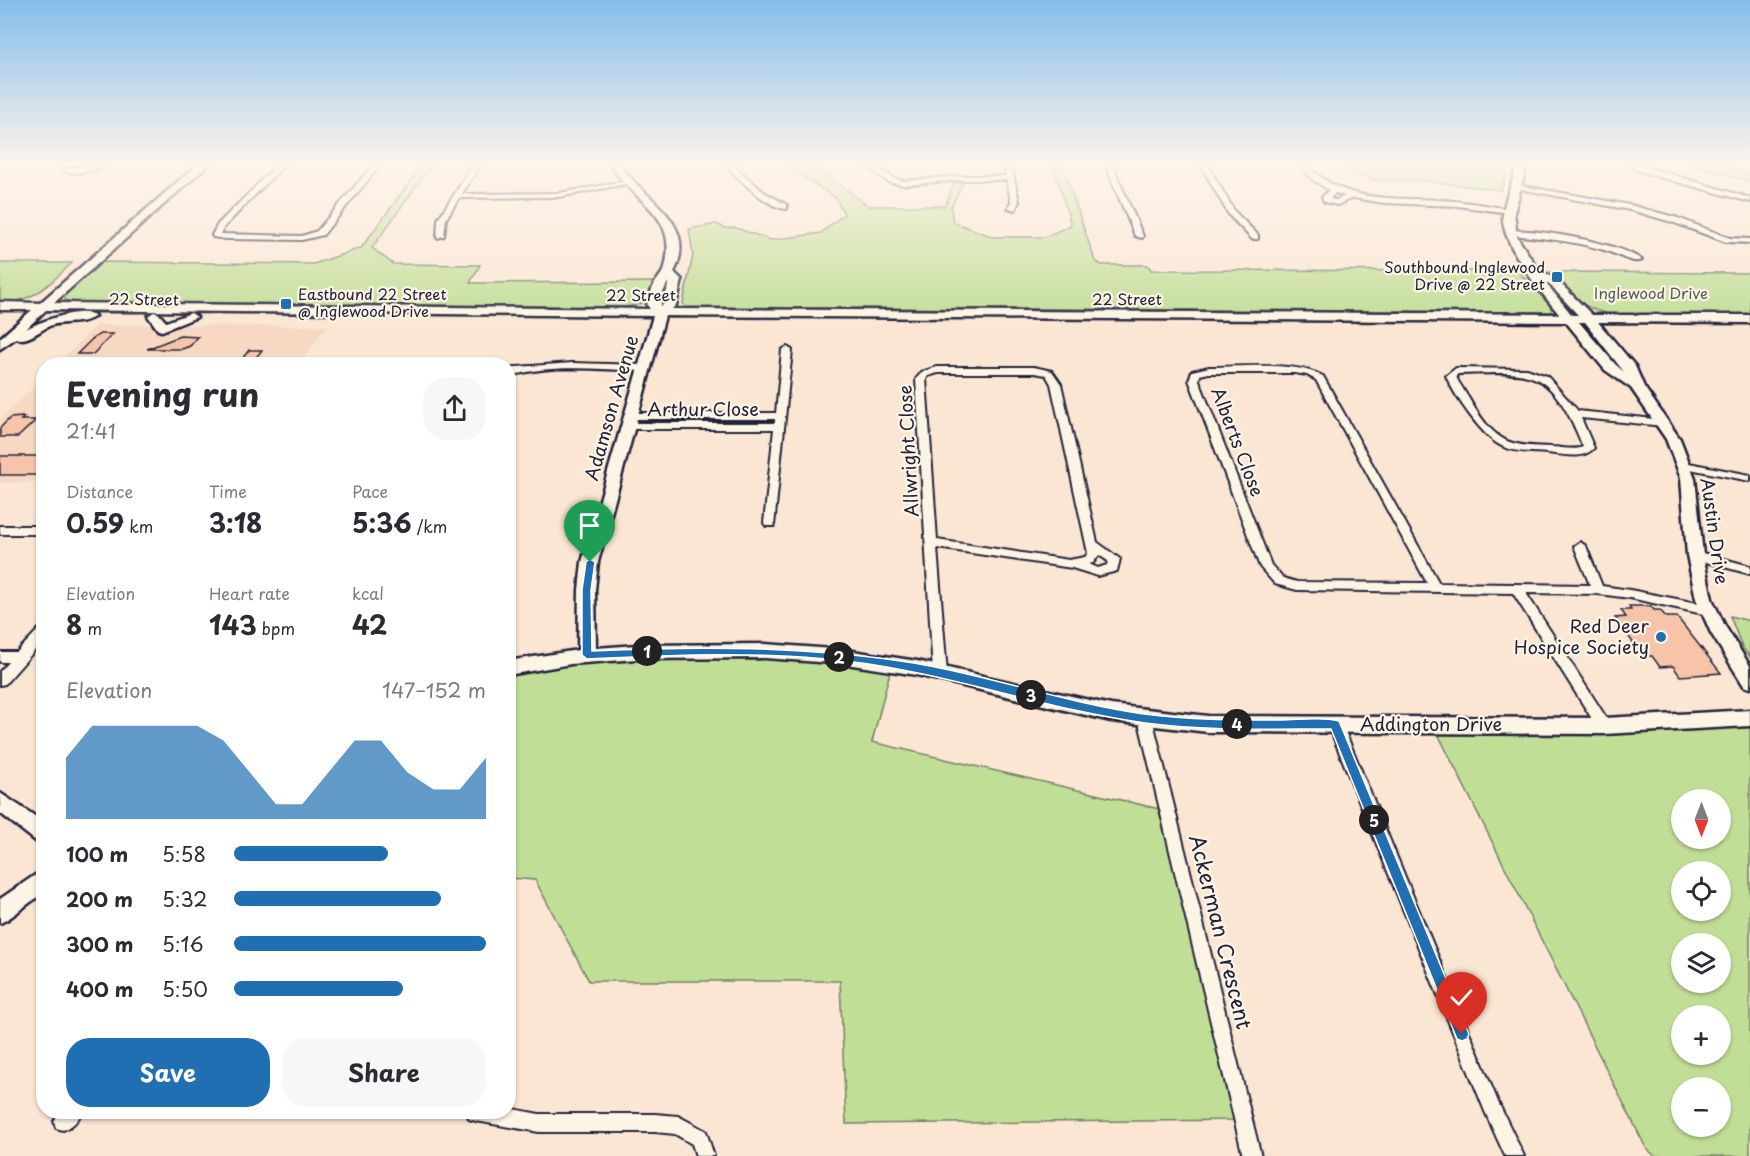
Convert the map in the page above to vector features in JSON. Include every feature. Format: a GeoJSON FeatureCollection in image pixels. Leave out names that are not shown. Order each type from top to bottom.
{"type":"FeatureCollection","features":[{"type":"Feature","properties":{"kind":"main road"},"geometry":{"type":"LineString","coordinates":[[0,347],[32,311],[132,218]]}},
{"type":"Feature","properties":{"kind":"main road"},"geometry":{"type":"LineString","coordinates":[[46,306],[144,218]]}},
{"type":"Feature","properties":{"kind":"main road"},"geometry":{"type":"LineString","coordinates":[[660,313],[670,305],[676,280],[669,274],[674,245],[666,218]]}},
{"type":"Feature","properties":{"kind":"main road"},"geometry":{"type":"LineString","coordinates":[[1509,218],[1510,233],[1535,272],[1537,280],[1570,318]]}},
{"type":"Feature","properties":{"kind":"main road"},"geometry":{"type":"LineString","coordinates":[[1535,272],[1553,282],[1588,318]]}},
{"type":"Feature","properties":{"kind":"main road","name":"22 Street"},"geometry":{"type":"LineString","coordinates":[[0,306],[89,316],[154,316],[162,327],[191,317],[370,317],[504,312],[1750,319]]}},
{"type":"Feature","properties":{"kind":"main road","name":"22 Street"},"geometry":{"type":"LineString","coordinates":[[32,311],[46,306],[464,309],[504,312]]}},
{"type":"Feature","properties":{"kind":"main road"},"geometry":{"type":"LineString","coordinates":[[0,330],[17,316],[32,311]]}},
{"type":"Feature","properties":{"kind":"main road","name":"Adamson Avenue"},"geometry":{"type":"LineString","coordinates":[[587,655],[586,590],[589,569],[628,421],[660,313]]}},
{"type":"Feature","properties":{"kind":"main road"},"geometry":{"type":"LineString","coordinates":[[0,315],[17,316]]}},
{"type":"Feature","properties":{"kind":"main road"},"geometry":{"type":"LineString","coordinates":[[0,347],[44,324],[89,316]]}},
{"type":"Feature","properties":{"kind":"main road","name":"Austin Drive"},"geometry":{"type":"LineString","coordinates":[[1570,318],[1611,367],[1637,387],[1664,423],[1684,465],[1692,509],[1695,555],[1708,610],[1725,643],[1750,681]]}},
{"type":"Feature","properties":{"kind":"main road","name":"Austin Drive"},"geometry":{"type":"LineString","coordinates":[[1588,318],[1630,369],[1637,387]]}},
{"type":"Feature","properties":{"kind":"main road","name":"Addington Drive"},"geometry":{"type":"LineString","coordinates":[[516,667],[587,655],[647,651],[765,651],[846,657],[940,674],[1082,707],[1145,718],[1208,724],[1604,726],[1750,718]]}},
{"type":"Feature","properties":{"kind":"main road"},"geometry":{"type":"LineString","coordinates":[[0,802],[36,828]]}},
{"type":"Feature","properties":{"kind":"main road"},"geometry":{"type":"LineString","coordinates":[[0,912],[36,885]]}},
{"type":"Feature","properties":{"kind":"street"},"geometry":{"type":"LineString","coordinates":[[229,218],[216,235],[302,238],[320,233],[333,218]]}},
{"type":"Feature","properties":{"kind":"street"},"geometry":{"type":"LineString","coordinates":[[440,236],[443,218]]}},
{"type":"Feature","properties":{"kind":"street"},"geometry":{"type":"LineString","coordinates":[[1131,218],[1139,236]]}},
{"type":"Feature","properties":{"kind":"street"},"geometry":{"type":"LineString","coordinates":[[1237,218],[1255,237]]}},
{"type":"Feature","properties":{"kind":"street"},"geometry":{"type":"LineString","coordinates":[[1669,218],[1728,241],[1750,241]]}},
{"type":"Feature","properties":{"kind":"street"},"geometry":{"type":"LineString","coordinates":[[1510,233],[1588,242],[1617,250],[1638,260]]}},
{"type":"Feature","properties":{"kind":"street","name":"Arthur Close"},"geometry":{"type":"LineString","coordinates":[[770,523],[787,350]]}},
{"type":"Feature","properties":{"kind":"street"},"geometry":{"type":"LineString","coordinates":[[516,370],[522,367],[644,368]]}},
{"type":"Feature","properties":{"kind":"street","name":"Alberts Close"},"geometry":{"type":"LineString","coordinates":[[1436,589],[1320,378],[1309,372],[1295,370],[1209,369],[1196,373],[1194,378],[1198,391],[1266,567],[1273,577],[1287,585],[1305,587],[1436,589],[1598,590],[1647,597],[1708,610]]}},
{"type":"Feature","properties":{"kind":"street","name":"Allwright Close"},"geometry":{"type":"LineString","coordinates":[[940,674],[922,376],[937,370],[1023,370],[1045,371],[1055,379],[1094,544]]}},
{"type":"Feature","properties":{"kind":"street"},"geometry":{"type":"LineString","coordinates":[[1575,414],[1589,444],[1586,451],[1569,452],[1507,445],[1491,435],[1451,376],[1461,371],[1534,373],[1552,384],[1575,414],[1664,423]]}},
{"type":"Feature","properties":{"kind":"street","name":"Arthur Close"},"geometry":{"type":"LineString","coordinates":[[628,421],[780,421]]}},
{"type":"Feature","properties":{"kind":"street"},"geometry":{"type":"LineString","coordinates":[[1684,465],[1750,478]]}},
{"type":"Feature","properties":{"kind":"street"},"geometry":{"type":"LineString","coordinates":[[0,530],[36,530]]}},
{"type":"Feature","properties":{"kind":"street"},"geometry":{"type":"LineString","coordinates":[[932,543],[1074,564],[1098,572],[1113,568],[1114,560],[1094,544]]}},
{"type":"Feature","properties":{"kind":"street"},"geometry":{"type":"LineString","coordinates":[[1074,564],[1092,558],[1095,554],[1094,544]]}},
{"type":"Feature","properties":{"kind":"street"},"geometry":{"type":"LineString","coordinates":[[1580,546],[1598,590]]}},
{"type":"Feature","properties":{"kind":"street"},"geometry":{"type":"LineString","coordinates":[[1695,555],[1750,570]]}},
{"type":"Feature","properties":{"kind":"street"},"geometry":{"type":"LineString","coordinates":[[1517,589],[1604,726]]}},
{"type":"Feature","properties":{"kind":"street"},"geometry":{"type":"LineString","coordinates":[[0,680],[36,640]]}},
{"type":"Feature","properties":{"kind":"street"},"geometry":{"type":"LineString","coordinates":[[0,657],[20,657]]}},
{"type":"Feature","properties":{"kind":"street","name":"Ackerman Crescent"},"geometry":{"type":"LineString","coordinates":[[1145,718],[1252,1156]]}},
{"type":"Feature","properties":{"kind":"street"},"geometry":{"type":"LineString","coordinates":[[1335,724],[1492,1108],[1515,1156]]}},
{"type":"Feature","properties":{"kind":"street"},"geometry":{"type":"LineString","coordinates":[[507,1119],[538,1123],[678,1125],[699,1138],[705,1156]]}},
{"type":"Feature","properties":{"kind":"shaded area"},"geometry":{"type":"Polygon","coordinates":[[[97,325],[327,326],[304,357],[64,357],[97,325]]]}},
{"type":"Feature","properties":{"kind":"shaded area"},"geometry":{"type":"Polygon","coordinates":[[[36,385],[36,482],[0,483],[0,420],[36,385]]]}},
{"type":"Feature","properties":{"kind":"green space"},"geometry":{"type":"Polygon","coordinates":[[[383,218],[393,218],[372,248],[393,264],[480,265],[470,283],[653,282],[649,300],[626,307],[76,302],[65,300],[64,294],[100,262],[314,264],[361,248],[383,218]]]}},
{"type":"Feature","properties":{"kind":"green space"},"geometry":{"type":"Polygon","coordinates":[[[839,218],[952,218],[953,222],[993,237],[1045,237],[1071,225],[1069,218],[1080,218],[1095,261],[1102,265],[1148,265],[1151,270],[1518,271],[1551,307],[1551,312],[685,307],[683,303],[693,255],[689,229],[716,224],[771,240],[821,233],[839,218]]]}},
{"type":"Feature","properties":{"kind":"green space"},"geometry":{"type":"Polygon","coordinates":[[[0,263],[72,263],[32,296],[0,303],[0,263]]]}},
{"type":"Feature","properties":{"kind":"green space","name":"Inglewood Drive"},"geometry":{"type":"Polygon","coordinates":[[[1551,272],[1750,273],[1750,315],[1616,315],[1604,313],[1579,301],[1551,272]]]}},
{"type":"Feature","properties":{"kind":"green space"},"geometry":{"type":"Polygon","coordinates":[[[1730,616],[1750,621],[1750,657],[1742,647],[1730,616]]]}},
{"type":"Feature","properties":{"kind":"green space"},"geometry":{"type":"Polygon","coordinates":[[[637,652],[892,664],[872,742],[1168,811],[1243,1120],[846,1124],[840,981],[589,981],[535,880],[516,879],[516,667],[637,652]]]}},
{"type":"Feature","properties":{"kind":"green space"},"geometry":{"type":"Polygon","coordinates":[[[1750,726],[1750,1156],[1655,1156],[1646,1148],[1438,734],[1590,733],[1750,726]]]}},
{"type":"Feature","properties":{"kind":"building"},"geometry":{"type":"Polygon","coordinates":[[[100,334],[113,334],[93,354],[77,354],[92,339],[100,334]]]}},
{"type":"Feature","properties":{"kind":"building"},"geometry":{"type":"Polygon","coordinates":[[[180,336],[198,337],[190,346],[182,349],[147,349],[180,336]]]}},
{"type":"Feature","properties":{"kind":"building"},"geometry":{"type":"Polygon","coordinates":[[[249,350],[262,350],[256,357],[244,357],[249,350]]]}},
{"type":"Feature","properties":{"kind":"building"},"geometry":{"type":"Polygon","coordinates":[[[24,417],[21,420],[36,420],[18,437],[0,437],[0,428],[10,418],[24,417]]]}},
{"type":"Feature","properties":{"kind":"building"},"geometry":{"type":"Polygon","coordinates":[[[0,456],[36,456],[36,475],[0,475],[0,456]]]}},
{"type":"Feature","properties":{"kind":"building","name":"Red Deer Hospice Society"},"geometry":{"type":"Polygon","coordinates":[[[1629,606],[1651,606],[1654,610],[1660,610],[1666,617],[1677,617],[1721,673],[1680,676],[1673,666],[1660,667],[1652,656],[1643,656],[1615,618],[1626,617],[1621,610],[1631,610],[1629,606]]]}},
{"type":"Feature","properties":{"kind":"place","name":"Southbound Inglewood Drive @ 22 Street"},"geometry":{"type":"Point","coordinates":[1557,277]}},
{"type":"Feature","properties":{"kind":"place","name":"Eastbound 22 Street @ Inglewood Drive"},"geometry":{"type":"Point","coordinates":[286,304]}},
{"type":"Feature","properties":{"kind":"place","name":"Red Deer Hospice Society"},"geometry":{"type":"Point","coordinates":[1661,637]}},
{"type":"Feature","properties":{"kind":"route"},"geometry":{"type":"LineString","coordinates":[[590,562],[586,590],[587,655],[637,652],[765,651],[846,657],[916,668],[1090,709],[1145,718],[1208,724],[1335,724],[1462,1034]]}}]}
